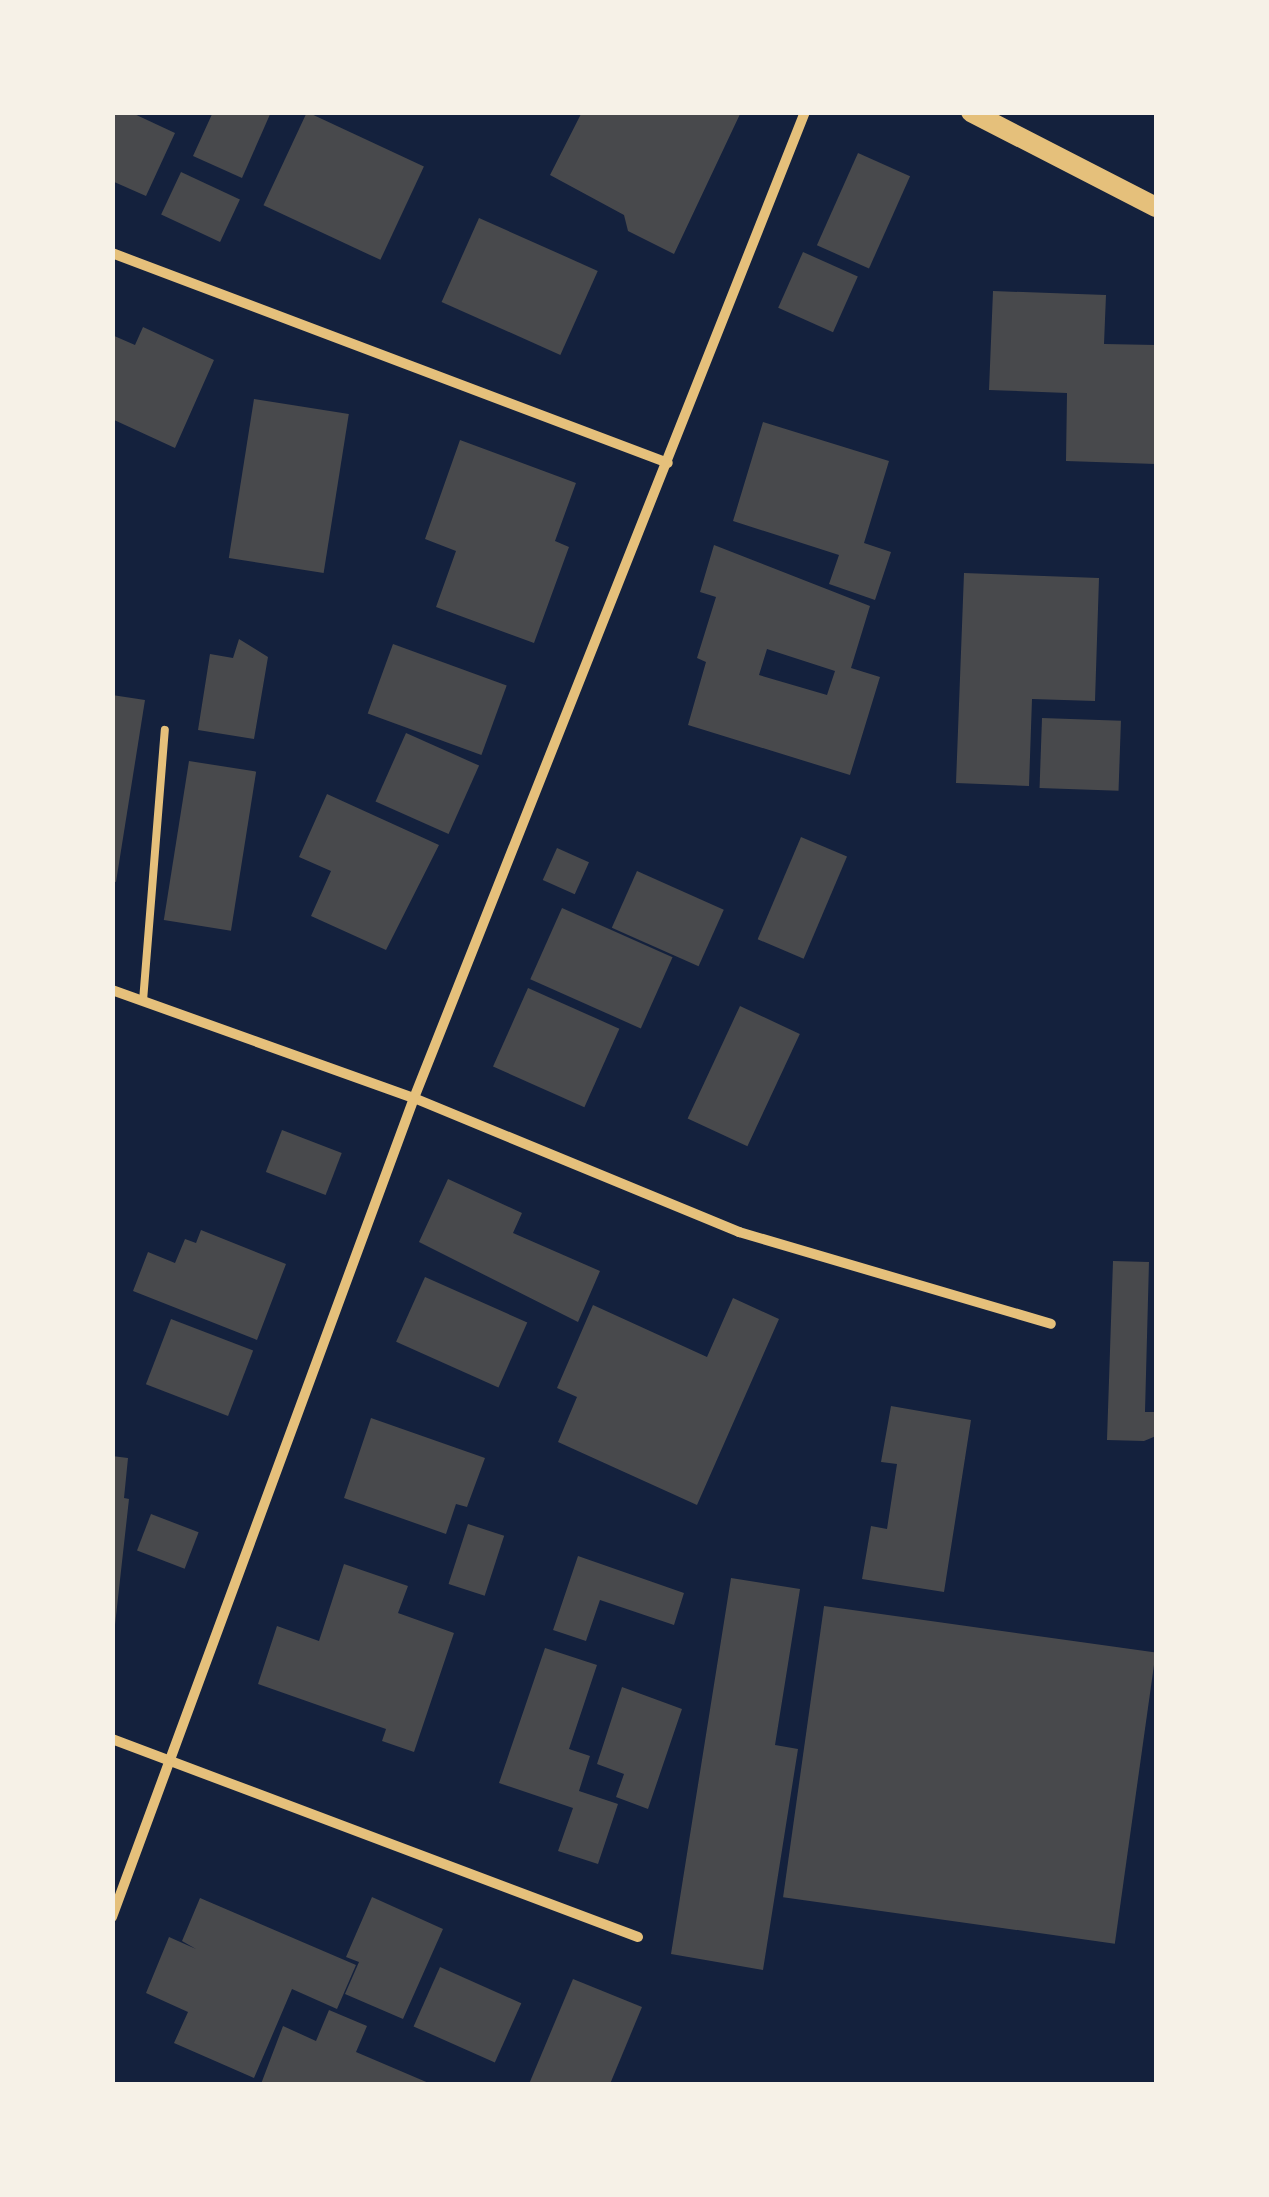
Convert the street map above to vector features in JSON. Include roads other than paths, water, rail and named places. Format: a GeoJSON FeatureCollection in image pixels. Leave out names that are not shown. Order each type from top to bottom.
{"type":"FeatureCollection","features":[{"type":"Feature","properties":{"kind":"main road"},"geometry":{"type":"LineString","coordinates":[[971,112],[1156,207]]}},
{"type":"Feature","properties":{"kind":"street"},"geometry":{"type":"LineString","coordinates":[[112,1916],[414,1098],[805,112]]}},
{"type":"Feature","properties":{"kind":"street"},"geometry":{"type":"LineString","coordinates":[[112,253],[668,463]]}},
{"type":"Feature","properties":{"kind":"street"},"geometry":{"type":"LineString","coordinates":[[112,990],[414,1098],[739,1232],[1051,1324]]}},
{"type":"Feature","properties":{"kind":"street"},"geometry":{"type":"LineString","coordinates":[[112,1739],[638,1937]]}},
{"type":"Feature","properties":{"kind":"lane"},"geometry":{"type":"LineString","coordinates":[[142,1000],[164,730]]}}]}
